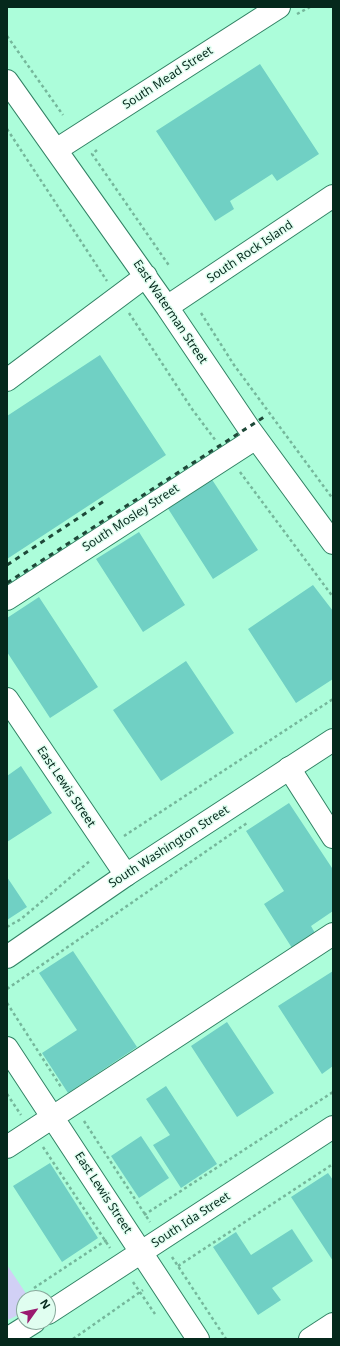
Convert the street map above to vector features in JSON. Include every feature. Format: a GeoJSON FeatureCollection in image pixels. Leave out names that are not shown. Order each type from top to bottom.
{"type":"FeatureCollection","features":[{"type":"Feature","properties":{"kind":"street","name":"South Mead Street"},"geometry":{"type":"LineString","coordinates":[[56,150],[279,7]]}},
{"type":"Feature","properties":{"kind":"street","name":"East Waterman Street"},"geometry":{"type":"LineString","coordinates":[[7,81],[146,276],[244,421],[333,543]]}},
{"type":"Feature","properties":{"kind":"street","name":"South Rock Island"},"geometry":{"type":"LineString","coordinates":[[167,307],[333,196]]}},
{"type":"Feature","properties":{"kind":"street"},"geometry":{"type":"LineString","coordinates":[[7,380],[146,276]]}},
{"type":"Feature","properties":{"kind":"street","name":"South Mosley Street"},"geometry":{"type":"LineString","coordinates":[[7,599],[256,438]]}},
{"type":"Feature","properties":{"kind":"street","name":"East Lewis Street"},"geometry":{"type":"LineString","coordinates":[[7,698],[126,875]]}},
{"type":"Feature","properties":{"kind":"street","name":"South Washington Street"},"geometry":{"type":"LineString","coordinates":[[7,957],[126,875],[289,768],[333,741]]}},
{"type":"Feature","properties":{"kind":"street"},"geometry":{"type":"LineString","coordinates":[[289,768],[333,837]]}},
{"type":"Feature","properties":{"kind":"street"},"geometry":{"type":"LineString","coordinates":[[7,1147],[333,934]]}},
{"type":"Feature","properties":{"kind":"street","name":"East Lewis Street"},"geometry":{"type":"LineString","coordinates":[[7,1048],[198,1339]]}},
{"type":"Feature","properties":{"kind":"street","name":"South Ida Street"},"geometry":{"type":"LineString","coordinates":[[56,1308],[333,1128]]}},
{"type":"Feature","properties":{"kind":"street"},"geometry":{"type":"LineString","coordinates":[[310,1339],[333,1324]]}},
{"type":"Feature","properties":{"kind":"street"},"geometry":{"type":"LineString","coordinates":[[7,1339],[21,1330]]}},
{"type":"Feature","properties":{"kind":"path"},"geometry":{"type":"LineString","coordinates":[[7,36],[63,115]]}},
{"type":"Feature","properties":{"kind":"path"},"geometry":{"type":"LineString","coordinates":[[7,129],[192,409],[333,597]]}},
{"type":"Feature","properties":{"kind":"path"},"geometry":{"type":"LineString","coordinates":[[92,154],[170,267]]}},
{"type":"Feature","properties":{"kind":"path"},"geometry":{"type":"LineString","coordinates":[[201,313],[234,365],[333,499]]}},
{"type":"Feature","properties":{"kind":"path"},"geometry":{"type":"LineString","coordinates":[[7,927],[21,919],[107,847],[333,699]]}},
{"type":"Feature","properties":{"kind":"path"},"geometry":{"type":"LineString","coordinates":[[7,989],[249,821]]}},
{"type":"Feature","properties":{"kind":"path"},"geometry":{"type":"LineString","coordinates":[[7,1003],[226,1339]]}},
{"type":"Feature","properties":{"kind":"path"},"geometry":{"type":"LineString","coordinates":[[34,1288],[333,1092]]}},
{"type":"Feature","properties":{"kind":"path"},"geometry":{"type":"LineString","coordinates":[[7,1094],[156,1315]]}},
{"type":"Feature","properties":{"kind":"path"},"geometry":{"type":"LineString","coordinates":[[73,1339],[178,1266],[333,1164]]}},
{"type":"Feature","properties":{"kind":"shaded area"},"geometry":{"type":"Polygon","coordinates":[[[7,1265],[24,1290],[16,1290],[16,1316],[7,1320],[7,1265]]]}},
{"type":"Feature","properties":{"kind":"building"},"geometry":{"type":"Polygon","coordinates":[[[260,64],[319,154],[277,181],[272,174],[230,201],[234,209],[215,221],[156,131],[260,64]]]}},
{"type":"Feature","properties":{"kind":"building"},"geometry":{"type":"Polygon","coordinates":[[[100,355],[166,455],[7,559],[7,416],[100,355]]]}},
{"type":"Feature","properties":{"kind":"building"},"geometry":{"type":"Polygon","coordinates":[[[211,478],[258,550],[213,579],[167,507],[211,478]]]}},
{"type":"Feature","properties":{"kind":"building"},"geometry":{"type":"Polygon","coordinates":[[[139,532],[185,605],[143,632],[96,559],[139,532]]]}},
{"type":"Feature","properties":{"kind":"building"},"geometry":{"type":"Polygon","coordinates":[[[313,585],[333,611],[333,679],[296,703],[248,629],[313,585]]]}},
{"type":"Feature","properties":{"kind":"building"},"geometry":{"type":"Polygon","coordinates":[[[39,597],[98,687],[50,718],[7,652],[7,618],[39,597]]]}},
{"type":"Feature","properties":{"kind":"building"},"geometry":{"type":"Polygon","coordinates":[[[186,661],[234,733],[161,781],[113,710],[186,661]]]}},
{"type":"Feature","properties":{"kind":"building"},"geometry":{"type":"Polygon","coordinates":[[[21,766],[52,813],[7,842],[7,776],[21,766]]]}},
{"type":"Feature","properties":{"kind":"building"},"geometry":{"type":"Polygon","coordinates":[[[289,803],[332,868],[333,867],[333,911],[311,926],[315,933],[292,948],[264,904],[284,891],[246,831],[289,803]]]}},
{"type":"Feature","properties":{"kind":"building"},"geometry":{"type":"Polygon","coordinates":[[[7,877],[27,907],[7,920],[7,877]]]}},
{"type":"Feature","properties":{"kind":"building"},"geometry":{"type":"Polygon","coordinates":[[[73,951],[137,1047],[68,1093],[42,1053],[77,1030],[39,973],[73,951]]]}},
{"type":"Feature","properties":{"kind":"building"},"geometry":{"type":"Polygon","coordinates":[[[333,971],[333,1066],[322,1074],[278,1006],[333,971]]]}},
{"type":"Feature","properties":{"kind":"building"},"geometry":{"type":"Polygon","coordinates":[[[227,1022],[274,1093],[237,1117],[191,1046],[227,1022]]]}},
{"type":"Feature","properties":{"kind":"building"},"geometry":{"type":"Polygon","coordinates":[[[166,1086],[217,1164],[181,1188],[153,1145],[170,1135],[146,1099],[166,1086]]]}},
{"type":"Feature","properties":{"kind":"building"},"geometry":{"type":"Polygon","coordinates":[[[141,1136],[169,1178],[139,1198],[111,1156],[141,1136]]]}},
{"type":"Feature","properties":{"kind":"building"},"geometry":{"type":"Polygon","coordinates":[[[50,1163],[98,1238],[62,1262],[13,1186],[50,1163]]]}},
{"type":"Feature","properties":{"kind":"building"},"geometry":{"type":"Polygon","coordinates":[[[328,1173],[333,1180],[333,1261],[291,1197],[328,1173]]]}},
{"type":"Feature","properties":{"kind":"building"},"geometry":{"type":"Polygon","coordinates":[[[292,1229],[313,1261],[272,1288],[281,1300],[258,1315],[213,1247],[236,1232],[251,1255],[292,1229]]]}},
{"type":"Feature","properties":{"kind":"railway"},"geometry":{"type":"LineString","coordinates":[[7,583],[264,417]]}},
{"type":"Feature","properties":{"kind":"railway"},"geometry":{"type":"LineString","coordinates":[[7,565],[104,501]]}}]}
